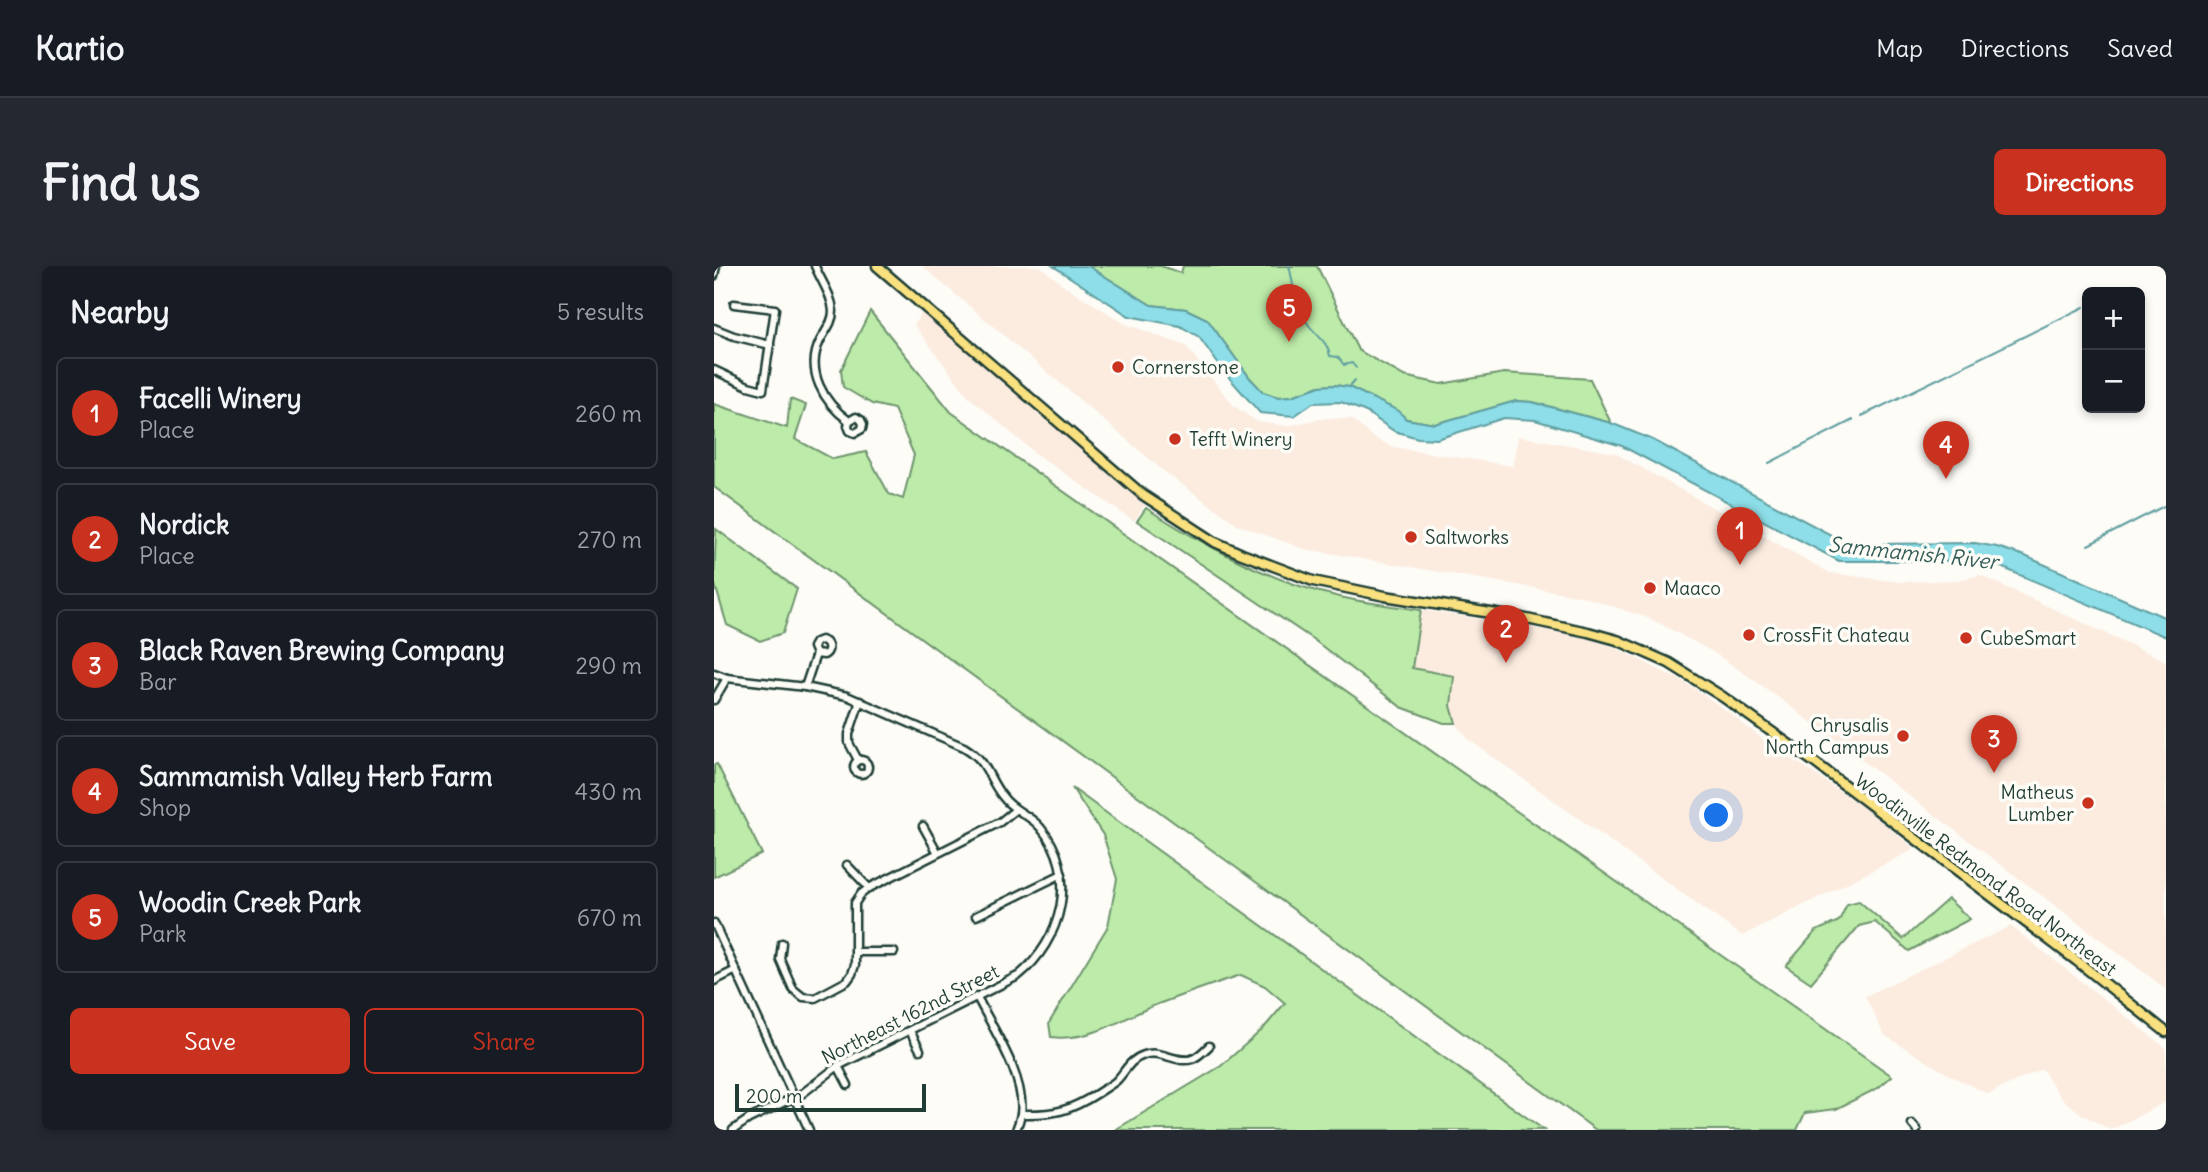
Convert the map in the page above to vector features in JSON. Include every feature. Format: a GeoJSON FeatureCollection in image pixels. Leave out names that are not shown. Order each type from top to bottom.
{"type":"FeatureCollection","features":[{"type":"Feature","properties":{"kind":"main road","name":"Woodinville Redmond Road Northeast"},"geometry":{"type":"LineString","coordinates":[[877,266],[1143,495],[1215,542],[1314,581],[1588,632],[1619,641],[1669,663],[1723,697],[1818,765],[2166,1032]]}},
{"type":"Feature","properties":{"kind":"street"},"geometry":{"type":"LineString","coordinates":[[714,276],[716,266]]}},
{"type":"Feature","properties":{"kind":"street"},"geometry":{"type":"LineString","coordinates":[[815,267],[828,292],[833,315],[814,358],[815,374],[831,406],[849,421]]}},
{"type":"Feature","properties":{"kind":"street"},"geometry":{"type":"LineString","coordinates":[[714,370],[748,386],[764,390],[775,309],[734,304]]}},
{"type":"Feature","properties":{"kind":"street"},"geometry":{"type":"LineString","coordinates":[[714,328],[770,345]]}},
{"type":"Feature","properties":{"kind":"street"},"geometry":{"type":"LineString","coordinates":[[805,687],[816,654]]}},
{"type":"Feature","properties":{"kind":"street"},"geometry":{"type":"LineString","coordinates":[[714,673],[727,678],[805,687],[847,696],[977,755],[1003,797],[1015,810],[1031,817],[1042,828],[1056,852],[1062,874],[976,916]]}},
{"type":"Feature","properties":{"kind":"street"},"geometry":{"type":"LineString","coordinates":[[714,700],[727,678]]}},
{"type":"Feature","properties":{"kind":"street"},"geometry":{"type":"LineString","coordinates":[[858,760],[849,743],[849,734],[860,701]]}},
{"type":"Feature","properties":{"kind":"street"},"geometry":{"type":"LineString","coordinates":[[782,943],[780,959],[793,989],[803,997],[815,998],[847,981],[852,974],[856,952],[855,903],[861,894],[1000,822],[1015,810]]}},
{"type":"Feature","properties":{"kind":"street"},"geometry":{"type":"LineString","coordinates":[[923,825],[938,853]]}},
{"type":"Feature","properties":{"kind":"street"},"geometry":{"type":"LineString","coordinates":[[847,865],[869,888]]}},
{"type":"Feature","properties":{"kind":"street","name":"Northeast 162nd Street"},"geometry":{"type":"LineString","coordinates":[[733,1130],[745,1121],[794,1097],[838,1066],[1018,976],[1035,961],[1051,938],[1063,895],[1062,874]]}},
{"type":"Feature","properties":{"kind":"street"},"geometry":{"type":"LineString","coordinates":[[714,923],[808,1130]]}},
{"type":"Feature","properties":{"kind":"street"},"geometry":{"type":"LineString","coordinates":[[856,952],[894,952]]}},
{"type":"Feature","properties":{"kind":"street"},"geometry":{"type":"LineString","coordinates":[[714,981],[736,970]]}},
{"type":"Feature","properties":{"kind":"street"},"geometry":{"type":"LineString","coordinates":[[977,997],[1012,1066],[1018,1084],[1021,1114],[1016,1130]]}},
{"type":"Feature","properties":{"kind":"street"},"geometry":{"type":"LineString","coordinates":[[910,1031],[920,1050]]}},
{"type":"Feature","properties":{"kind":"street"},"geometry":{"type":"LineString","coordinates":[[1021,1114],[1044,1115],[1079,1105],[1116,1081],[1127,1064],[1142,1055],[1156,1053],[1190,1060],[1209,1046]]}},
{"type":"Feature","properties":{"kind":"street"},"geometry":{"type":"LineString","coordinates":[[838,1066],[848,1085]]}},
{"type":"Feature","properties":{"kind":"street"},"geometry":{"type":"LineString","coordinates":[[745,1121],[748,1130]]}},
{"type":"Feature","properties":{"kind":"shaded area"},"geometry":{"type":"Polygon","coordinates":[[[922,266],[1040,266],[1063,285],[1126,324],[1186,346],[1235,407],[1258,422],[1286,426],[1325,418],[1352,419],[1372,437],[1393,447],[1513,466],[1518,436],[1615,453],[1830,573],[1900,582],[1958,580],[1980,575],[2166,661],[2166,989],[1771,692],[1713,652],[1651,619],[1581,596],[1304,549],[1238,525],[1166,473],[922,266]]]}},
{"type":"Feature","properties":{"kind":"shaded area"},"geometry":{"type":"Polygon","coordinates":[[[922,312],[1145,505],[1134,521],[1036,454],[968,396],[914,325],[922,312]]]}},
{"type":"Feature","properties":{"kind":"shaded area"},"geometry":{"type":"Polygon","coordinates":[[[1421,610],[1519,625],[1586,638],[1614,647],[1684,682],[1720,706],[1774,748],[1871,813],[1915,849],[1742,936],[1468,739],[1456,723],[1451,706],[1454,676],[1412,668],[1421,610]]]}},
{"type":"Feature","properties":{"kind":"shaded area"},"geometry":{"type":"Polygon","coordinates":[[[2011,926],[2166,1048],[2166,1102],[2111,1130],[2083,1115],[2061,1098],[2042,1069],[1988,1094],[1949,1075],[1884,1035],[1865,996],[2011,926]]]}},
{"type":"Feature","properties":{"kind":"green space"},"geometry":{"type":"Polygon","coordinates":[[[1088,266],[1161,266],[1181,273],[1183,266],[1317,266],[1358,350],[1404,376],[1441,384],[1504,373],[1590,379],[1611,423],[1533,402],[1516,401],[1435,424],[1406,419],[1398,411],[1349,387],[1334,385],[1278,397],[1263,392],[1250,378],[1207,319],[1186,309],[1151,305],[1088,266]]]}},
{"type":"Feature","properties":{"kind":"green space"},"geometry":{"type":"Polygon","coordinates":[[[870,311],[951,412],[1892,1076],[1878,1088],[1836,1109],[1805,1113],[1797,1130],[1596,1130],[714,487],[714,404],[787,428],[790,399],[806,405],[795,439],[833,459],[866,452],[889,494],[903,499],[914,455],[894,409],[872,404],[843,387],[841,370],[870,311]]]}},
{"type":"Feature","properties":{"kind":"green space"},"geometry":{"type":"Polygon","coordinates":[[[1146,508],[1237,560],[1286,581],[1347,598],[1421,610],[1412,668],[1454,676],[1451,706],[1456,723],[1444,723],[1401,707],[1314,640],[1137,521],[1146,508]]]}},
{"type":"Feature","properties":{"kind":"green space"},"geometry":{"type":"Polygon","coordinates":[[[716,529],[797,589],[783,633],[760,641],[727,625],[714,581],[716,529]]]}},
{"type":"Feature","properties":{"kind":"green space"},"geometry":{"type":"Polygon","coordinates":[[[717,764],[762,854],[714,877],[714,765],[717,764]]]}},
{"type":"Feature","properties":{"kind":"green space"},"geometry":{"type":"Polygon","coordinates":[[[1072,788],[1544,1130],[1115,1130],[1221,1066],[1263,1029],[1285,1003],[1265,986],[1241,975],[1158,1004],[1106,1028],[1080,1036],[1051,1037],[1049,1023],[1108,926],[1117,879],[1103,835],[1072,788]]]}},
{"type":"Feature","properties":{"kind":"green space"},"geometry":{"type":"Polygon","coordinates":[[[1948,899],[1970,919],[1909,951],[1875,922],[1859,926],[1811,983],[1786,966],[1816,931],[1839,921],[1847,904],[1859,901],[1903,939],[1948,899]]]}},
{"type":"Feature","properties":{"kind":"water","name":"Sammamish River"},"geometry":{"type":"Polygon","coordinates":[[[1053,266],[1088,266],[1151,305],[1186,309],[1207,319],[1250,378],[1263,392],[1278,397],[1334,385],[1349,387],[1399,411],[1406,419],[1435,424],[1516,401],[1532,402],[1611,423],[1653,440],[1844,542],[1975,543],[1997,547],[2025,556],[2166,618],[2166,637],[1994,564],[1964,561],[1839,561],[1622,446],[1535,420],[1504,418],[1437,439],[1418,438],[1394,431],[1366,412],[1341,402],[1313,403],[1294,416],[1260,413],[1224,372],[1199,337],[1180,326],[1129,316],[1053,266]]]}},
{"type":"Feature","properties":{"kind":"waterway"},"geometry":{"type":"LineString","coordinates":[[1289,266],[1296,302],[1303,316],[1325,343],[1330,356],[1338,357],[1344,365],[1352,363],[1356,368]]}},
{"type":"Feature","properties":{"kind":"waterway"},"geometry":{"type":"LineString","coordinates":[[1862,416],[2082,308]]}},
{"type":"Feature","properties":{"kind":"waterway"},"geometry":{"type":"LineString","coordinates":[[1349,387],[1355,380]]}},
{"type":"Feature","properties":{"kind":"waterway"},"geometry":{"type":"LineString","coordinates":[[1769,463],[1853,420]]}},
{"type":"Feature","properties":{"kind":"waterway"},"geometry":{"type":"LineString","coordinates":[[2088,545],[2166,505]]}},
{"type":"Feature","properties":{"kind":"place","name":"Woodin Creek Park"},"geometry":{"type":"Point","coordinates":[1289,342]}},
{"type":"Feature","properties":{"kind":"place","name":"Cornerstone"},"geometry":{"type":"Point","coordinates":[1118,367]}},
{"type":"Feature","properties":{"kind":"place","name":"Tefft Winery"},"geometry":{"type":"Point","coordinates":[1175,439]}},
{"type":"Feature","properties":{"kind":"place","name":"Sammamish Valley Herb Farm"},"geometry":{"type":"Point","coordinates":[1946,479]}},
{"type":"Feature","properties":{"kind":"place","name":"Saltworks"},"geometry":{"type":"Point","coordinates":[1411,537]}},
{"type":"Feature","properties":{"kind":"place","name":"Facelli Winery"},"geometry":{"type":"Point","coordinates":[1740,565]}},
{"type":"Feature","properties":{"kind":"place","name":"Maaco"},"geometry":{"type":"Point","coordinates":[1650,588]}},
{"type":"Feature","properties":{"kind":"place","name":"CrossFit Chateau"},"geometry":{"type":"Point","coordinates":[1749,635]}},
{"type":"Feature","properties":{"kind":"place","name":"CubeSmart"},"geometry":{"type":"Point","coordinates":[1966,638]}},
{"type":"Feature","properties":{"kind":"place","name":"Nordick"},"geometry":{"type":"Point","coordinates":[1506,663]}},
{"type":"Feature","properties":{"kind":"place","name":"Chrysalis North Campus"},"geometry":{"type":"Point","coordinates":[1903,736]}},
{"type":"Feature","properties":{"kind":"place","name":"Black Raven Brewing Company"},"geometry":{"type":"Point","coordinates":[1994,773]}},
{"type":"Feature","properties":{"kind":"place","name":"Matheus Lumber"},"geometry":{"type":"Point","coordinates":[2088,803]}}]}
